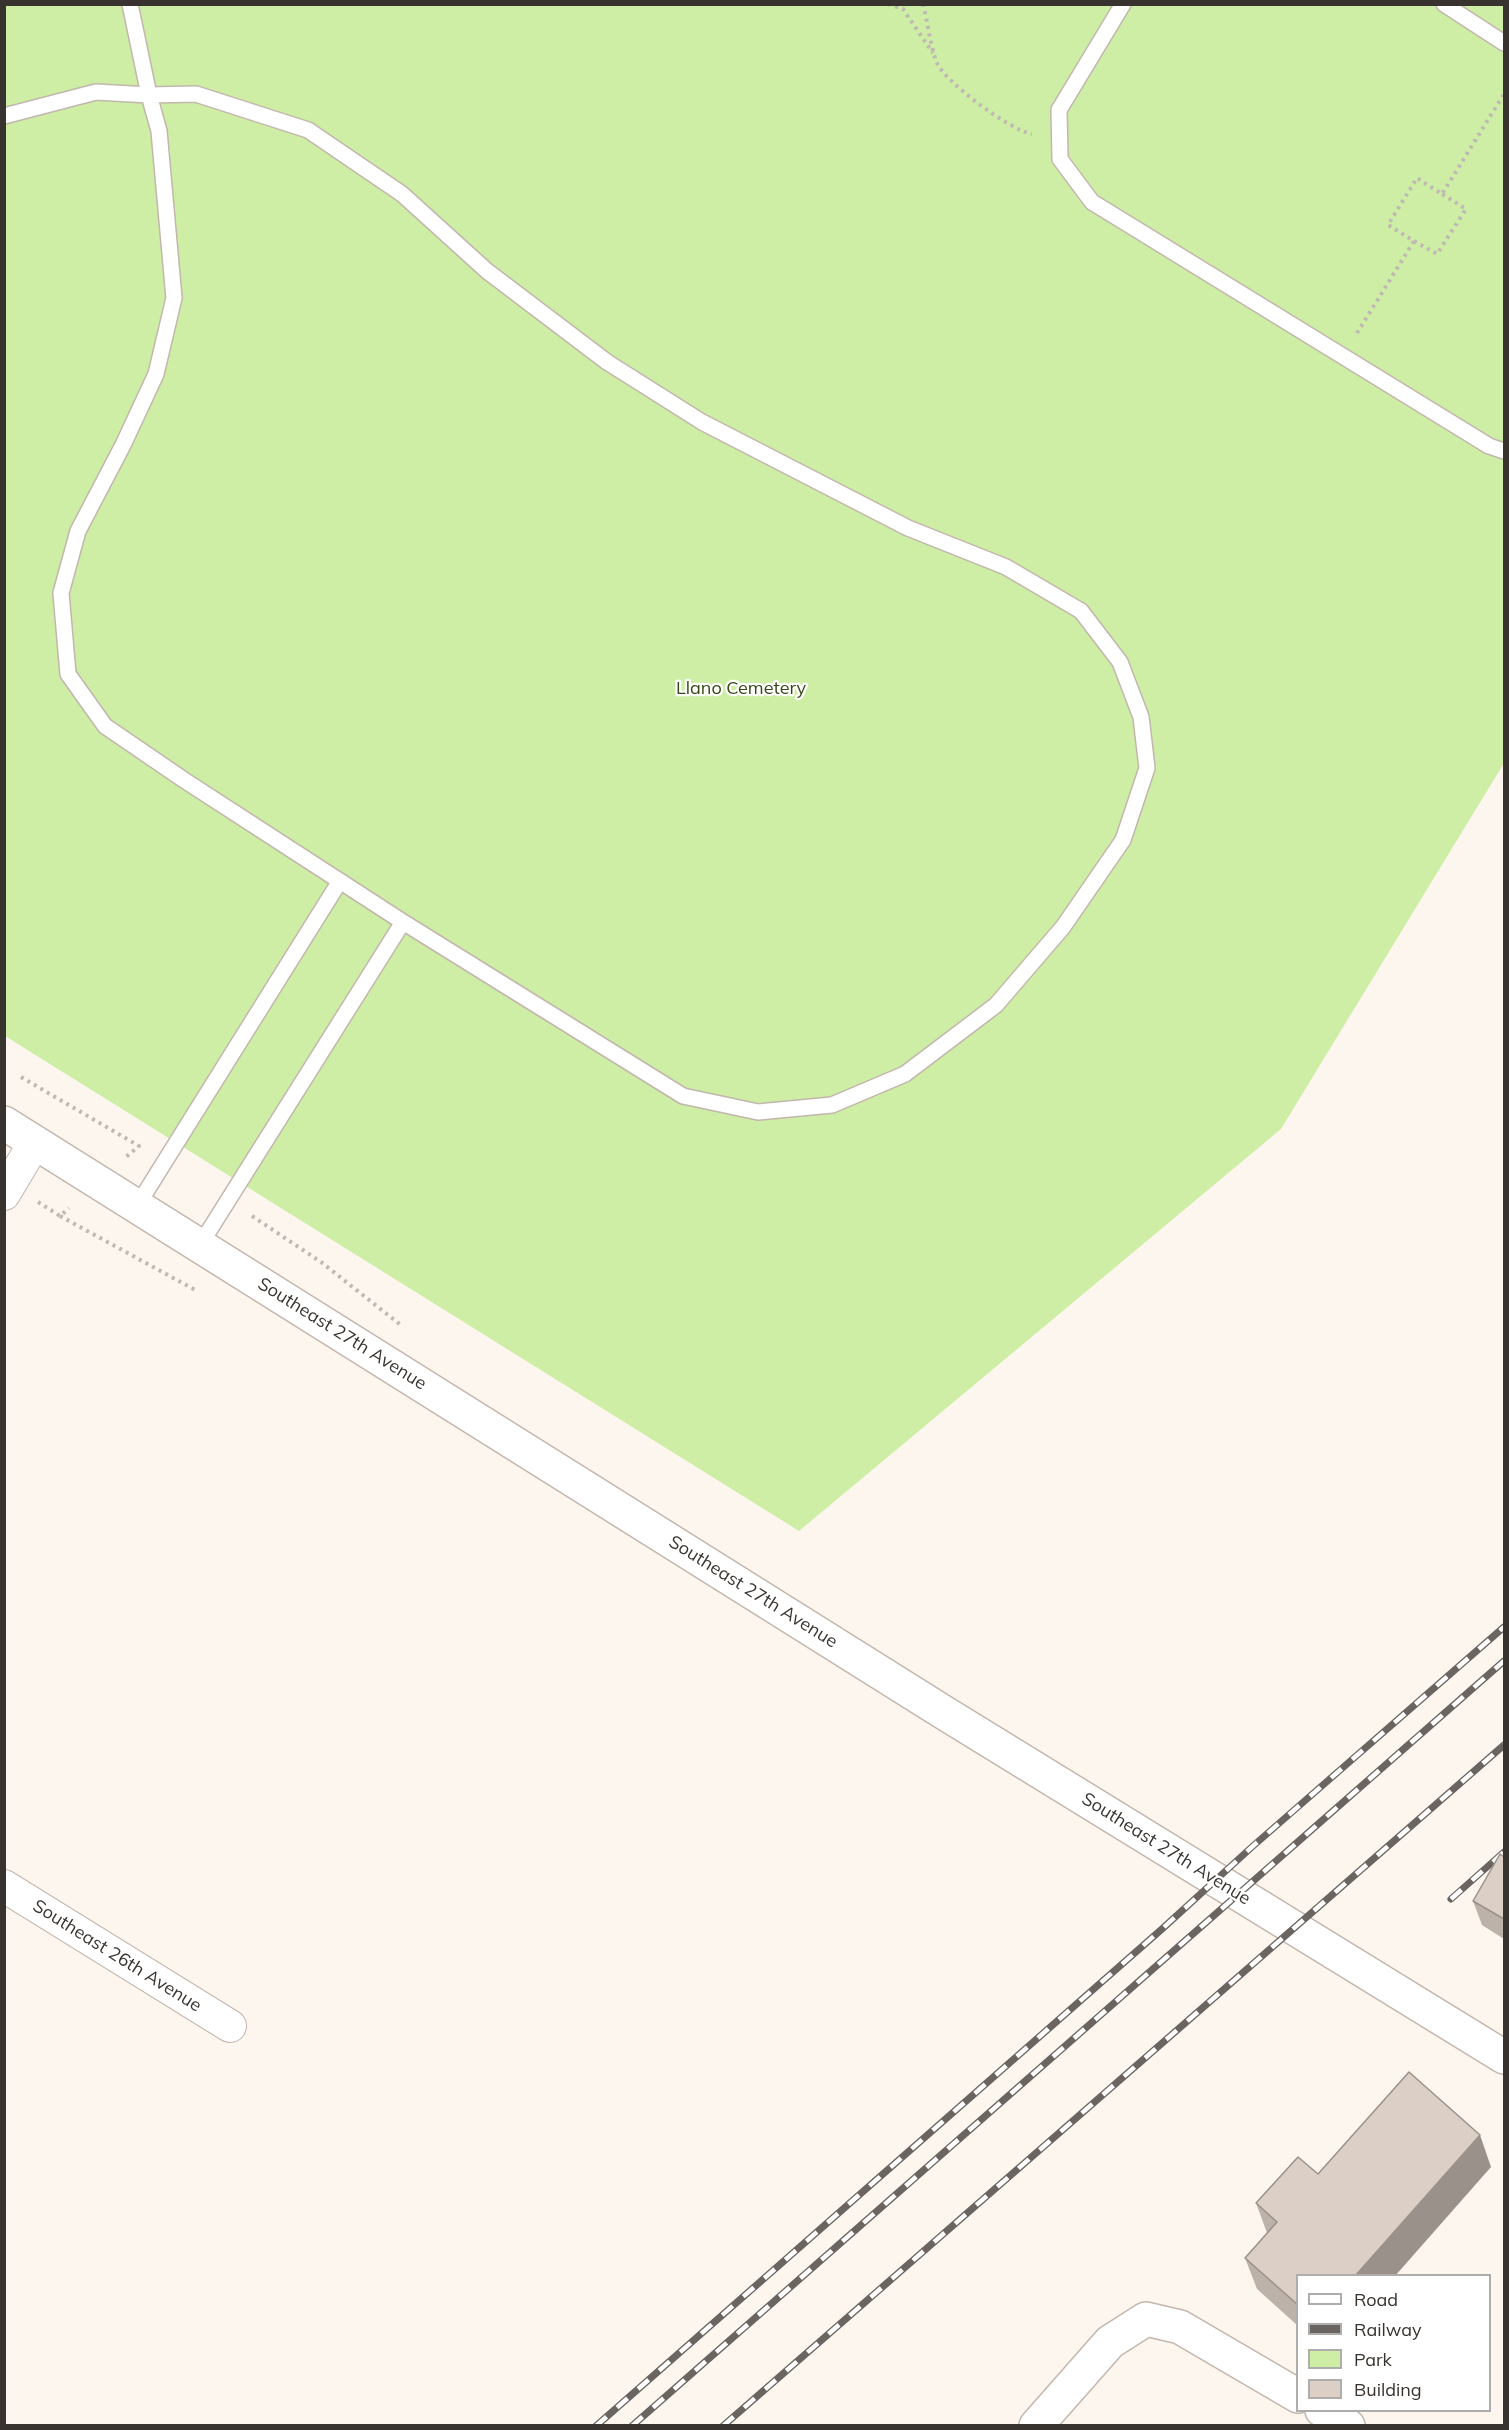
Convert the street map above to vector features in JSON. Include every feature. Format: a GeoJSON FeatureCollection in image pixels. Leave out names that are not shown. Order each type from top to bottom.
{"type":"FeatureCollection","features":[{"type":"Feature","properties":{"kind":"main road","name":"Southeast 27th Avenue"},"geometry":{"type":"LineString","coordinates":[[4,1124],[944,1712],[1504,2057]]}},
{"type":"Feature","properties":{"kind":"main road"},"geometry":{"type":"LineString","coordinates":[[1036,2426],[1110,2342],[1146,2319],[1180,2327],[1296,2395]]}},
{"type":"Feature","properties":{"kind":"main road"},"geometry":{"type":"LineString","coordinates":[[1325,2412],[1348,2426]]}},
{"type":"Feature","properties":{"kind":"street"},"geometry":{"type":"LineString","coordinates":[[4,1194],[35,1142]]}},
{"type":"Feature","properties":{"kind":"street","name":"Southeast 26th Avenue"},"geometry":{"type":"LineString","coordinates":[[4,1886],[230,2026]]}},
{"type":"Feature","properties":{"kind":"lane"},"geometry":{"type":"LineString","coordinates":[[4,116],[96,92],[149,95],[196,94],[308,130],[402,194],[487,271],[607,362],[702,422],[908,528],[1006,567],[1081,611],[1120,662],[1142,717],[1147,768],[1123,840],[1063,927],[996,1005],[905,1074],[832,1106],[758,1112],[683,1096],[403,922],[105,726],[68,674],[61,593],[78,531],[123,445],[156,374],[174,298],[159,130],[149,95],[130,4]]}},
{"type":"Feature","properties":{"kind":"lane"},"geometry":{"type":"LineString","coordinates":[[1123,4],[1059,110],[1060,159],[1092,201],[1489,446],[1504,451]]}},
{"type":"Feature","properties":{"kind":"lane"},"geometry":{"type":"LineString","coordinates":[[1444,4],[1504,43]]}},
{"type":"Feature","properties":{"kind":"lane"},"geometry":{"type":"LineString","coordinates":[[137,1206],[340,881]]}},
{"type":"Feature","properties":{"kind":"lane"},"geometry":{"type":"LineString","coordinates":[[200,1245],[403,922]]}},
{"type":"Feature","properties":{"kind":"path"},"geometry":{"type":"LineString","coordinates":[[888,4],[903,9],[936,56]]}},
{"type":"Feature","properties":{"kind":"path"},"geometry":{"type":"LineString","coordinates":[[923,4],[938,65],[976,103],[1022,132],[1059,139]]}},
{"type":"Feature","properties":{"kind":"path"},"geometry":{"type":"LineString","coordinates":[[1442,194],[1504,94]]}},
{"type":"Feature","properties":{"kind":"path"},"geometry":{"type":"LineString","coordinates":[[1417,178],[1442,194],[1466,209],[1437,254],[1388,225],[1417,178]]}},
{"type":"Feature","properties":{"kind":"path"},"geometry":{"type":"LineString","coordinates":[[1343,355],[1414,241]]}},
{"type":"Feature","properties":{"kind":"path"},"geometry":{"type":"LineString","coordinates":[[21,1077],[139,1146]]}},
{"type":"Feature","properties":{"kind":"path"},"geometry":{"type":"LineString","coordinates":[[60,1216],[202,1294]]}},
{"type":"Feature","properties":{"kind":"path"},"geometry":{"type":"LineString","coordinates":[[252,1216],[321,1263],[406,1330]]}},
{"type":"Feature","properties":{"kind":"green space","name":"Llano Cemetery"},"geometry":{"type":"Polygon","coordinates":[[[4,5],[1504,5],[1504,763],[1281,1129],[799,1531],[5,1036],[4,5]]]}},
{"type":"Feature","properties":{"kind":"building"},"geometry":{"type":"Polygon","coordinates":[[[1500,1854],[1504,1857],[1504,1919],[1473,1901],[1500,1854]]]}},
{"type":"Feature","properties":{"kind":"building"},"geometry":{"type":"Polygon","coordinates":[[[1409,2072],[1480,2135],[1357,2274],[1296,2274],[1296,2303],[1245,2258],[1277,2222],[1256,2203],[1298,2157],[1318,2174],[1409,2072]]]}},
{"type":"Feature","properties":{"kind":"railway"},"geometry":{"type":"LineString","coordinates":[[596,2426],[1504,1627]]}},
{"type":"Feature","properties":{"kind":"railway"},"geometry":{"type":"LineString","coordinates":[[632,2426],[1504,1661]]}},
{"type":"Feature","properties":{"kind":"railway"},"geometry":{"type":"LineString","coordinates":[[723,2426],[1504,1745]]}},
{"type":"Feature","properties":{"kind":"railway"},"geometry":{"type":"LineString","coordinates":[[1451,1899],[1504,1852]]}}]}
